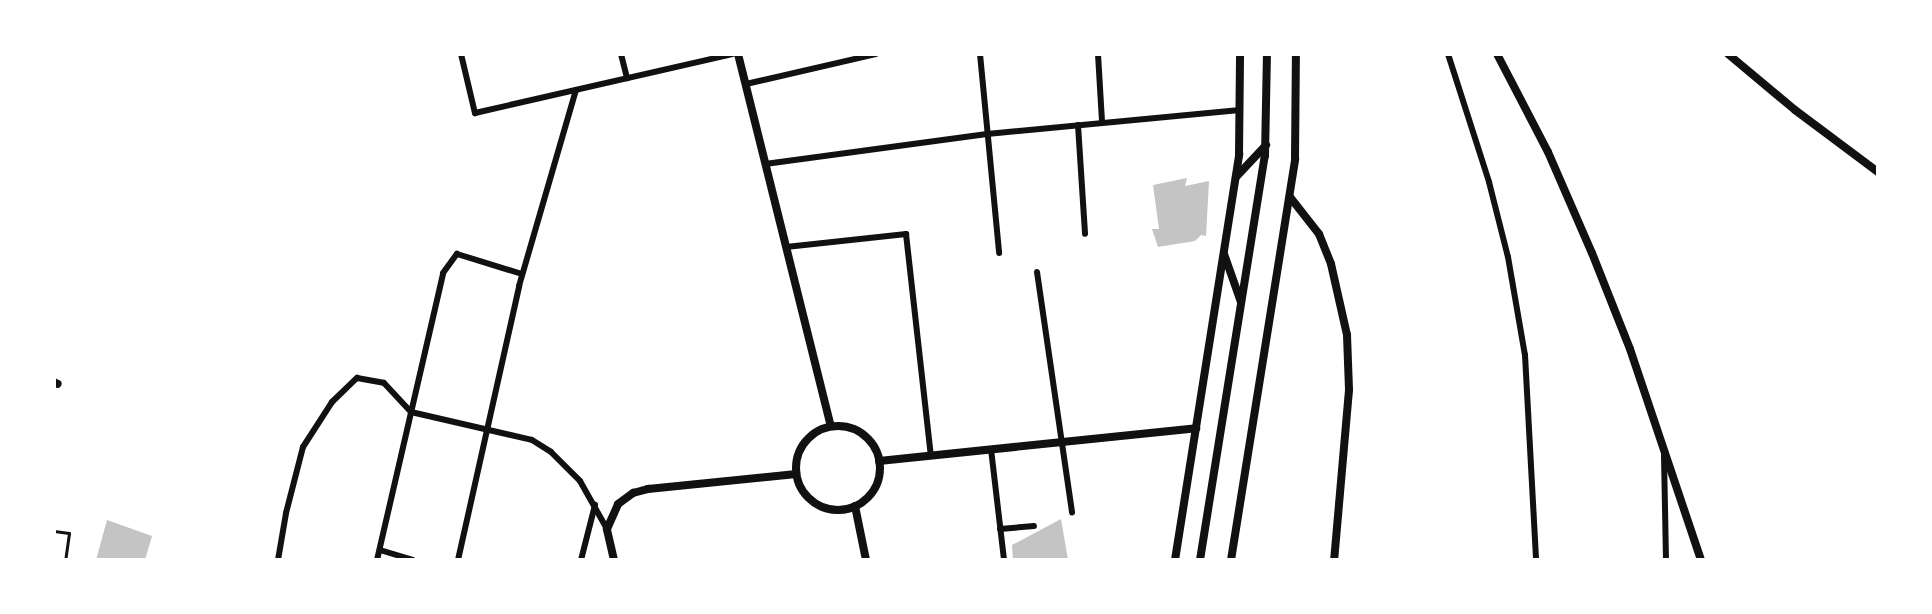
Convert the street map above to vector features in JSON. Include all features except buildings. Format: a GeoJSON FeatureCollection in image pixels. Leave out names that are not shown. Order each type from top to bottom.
{"type":"FeatureCollection","features":[{"type":"Feature","properties":{"kind":"main road"},"geometry":{"type":"LineString","coordinates":[[738,54],[831,426]]}},
{"type":"Feature","properties":{"kind":"main road"},"geometry":{"type":"LineString","coordinates":[[1200,560],[1266,145],[1267,54]]}},
{"type":"Feature","properties":{"kind":"main road"},"geometry":{"type":"LineString","coordinates":[[1231,560],[1295,159],[1296,54]]}},
{"type":"Feature","properties":{"kind":"main road"},"geometry":{"type":"LineString","coordinates":[[831,426],[842,426],[862,434],[876,450],[879,461],[877,483],[872,492],[855,506],[833,510],[823,507],[805,494],[796,474],[798,453],[803,443],[811,435],[831,426]]}},
{"type":"Feature","properties":{"kind":"main road"},"geometry":{"type":"LineString","coordinates":[[855,506],[867,560]]}},
{"type":"Feature","properties":{"kind":"street"},"geometry":{"type":"LineString","coordinates":[[461,54],[475,113],[732,54]]}},
{"type":"Feature","properties":{"kind":"street"},"geometry":{"type":"LineString","coordinates":[[621,54],[627,78]]}},
{"type":"Feature","properties":{"kind":"street"},"geometry":{"type":"LineString","coordinates":[[746,84],[876,54]]}},
{"type":"Feature","properties":{"kind":"street"},"geometry":{"type":"LineString","coordinates":[[981,54],[999,253]]}},
{"type":"Feature","properties":{"kind":"street"},"geometry":{"type":"LineString","coordinates":[[1098,54],[1102,122]]}},
{"type":"Feature","properties":{"kind":"street"},"geometry":{"type":"LineString","coordinates":[[1175,560],[1235,177],[1240,110],[1240,54]]}},
{"type":"Feature","properties":{"kind":"street"},"geometry":{"type":"LineString","coordinates":[[1449,54],[1489,182],[1508,257],[1525,355],[1536,560]]}},
{"type":"Feature","properties":{"kind":"street"},"geometry":{"type":"LineString","coordinates":[[1497,54],[1548,153],[1592,253],[1630,349],[1701,560]]}},
{"type":"Feature","properties":{"kind":"street"},"geometry":{"type":"LineString","coordinates":[[1728,54],[1795,110],[1878,172]]}},
{"type":"Feature","properties":{"kind":"street"},"geometry":{"type":"LineString","coordinates":[[458,560],[522,274],[576,90]]}},
{"type":"Feature","properties":{"kind":"street"},"geometry":{"type":"LineString","coordinates":[[765,164],[987,134],[1240,110]]}},
{"type":"Feature","properties":{"kind":"street"},"geometry":{"type":"LineString","coordinates":[[1078,125],[1085,234]]}},
{"type":"Feature","properties":{"kind":"street"},"geometry":{"type":"LineString","coordinates":[[1235,177],[1266,145]]}},
{"type":"Feature","properties":{"kind":"street"},"geometry":{"type":"LineString","coordinates":[[1290,197],[1319,234],[1331,264],[1347,335],[1349,390],[1334,560]]}},
{"type":"Feature","properties":{"kind":"street"},"geometry":{"type":"LineString","coordinates":[[786,247],[906,234],[931,456]]}},
{"type":"Feature","properties":{"kind":"street"},"geometry":{"type":"LineString","coordinates":[[1223,253],[1242,306]]}},
{"type":"Feature","properties":{"kind":"street"},"geometry":{"type":"LineString","coordinates":[[377,560],[443,273],[456,254],[522,274]]}},
{"type":"Feature","properties":{"kind":"street"},"geometry":{"type":"LineString","coordinates":[[1037,272],[1072,512]]}},
{"type":"Feature","properties":{"kind":"street"},"geometry":{"type":"LineString","coordinates":[[278,560],[286,513],[303,447],[332,402],[357,378],[384,383],[411,412],[532,440],[551,452],[580,481],[595,505],[607,529],[614,560]]}},
{"type":"Feature","properties":{"kind":"street"},"geometry":{"type":"LineString","coordinates":[[879,461],[1196,428]]}},
{"type":"Feature","properties":{"kind":"street"},"geometry":{"type":"LineString","coordinates":[[1664,448],[1666,560]]}},
{"type":"Feature","properties":{"kind":"street"},"geometry":{"type":"LineString","coordinates":[[990,449],[1004,560]]}},
{"type":"Feature","properties":{"kind":"street"},"geometry":{"type":"LineString","coordinates":[[607,529],[618,504],[633,493],[648,489],[796,474]]}},
{"type":"Feature","properties":{"kind":"street"},"geometry":{"type":"LineString","coordinates":[[581,560],[595,505]]}},
{"type":"Feature","properties":{"kind":"street"},"geometry":{"type":"LineString","coordinates":[[1000,529],[1034,526]]}},
{"type":"Feature","properties":{"kind":"street"},"geometry":{"type":"LineString","coordinates":[[380,550],[412,560]]}},
{"type":"Feature","properties":{"kind":"lane"},"geometry":{"type":"LineString","coordinates":[[54,531],[69,533],[65,560]]}}]}
